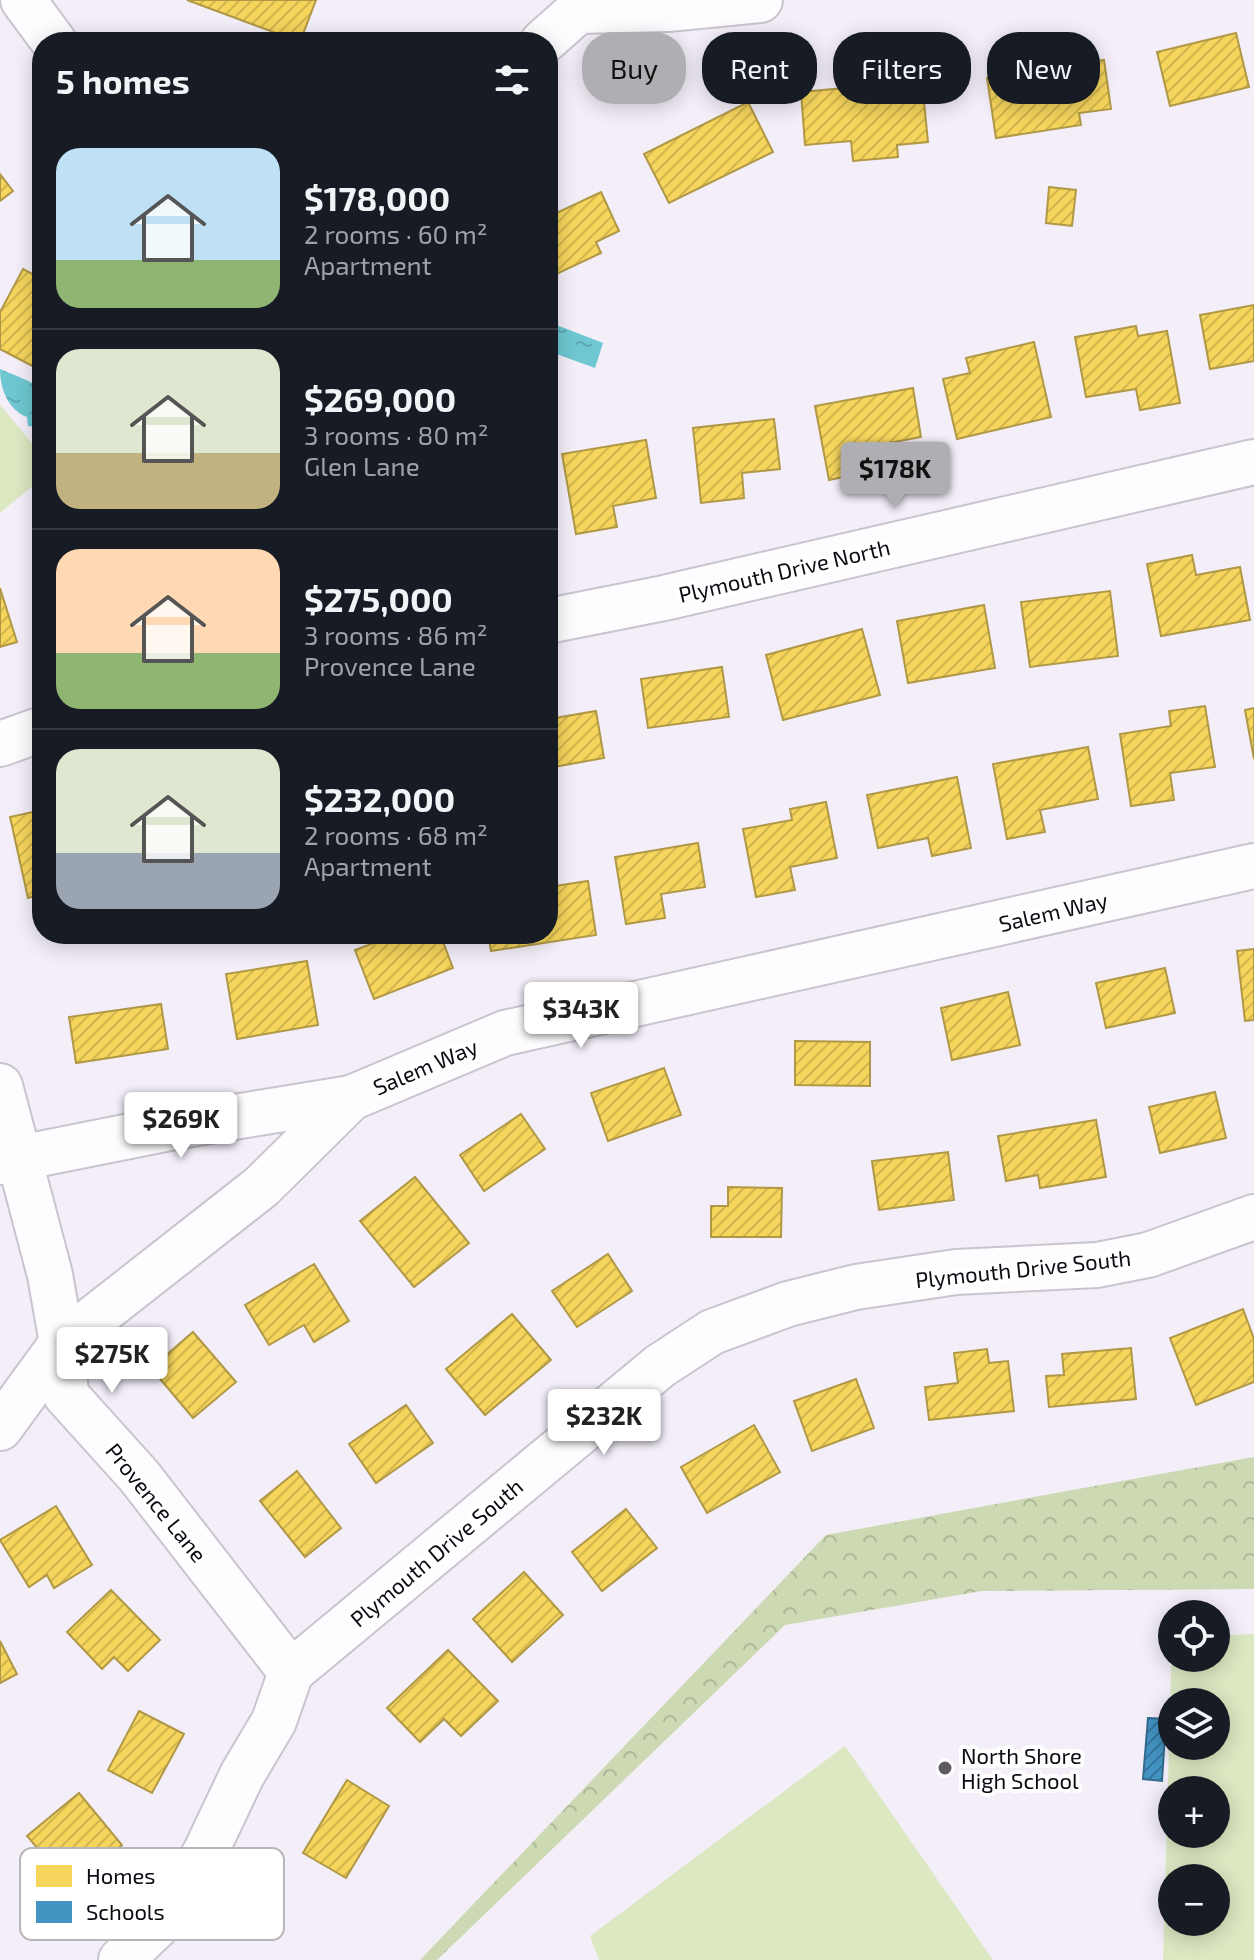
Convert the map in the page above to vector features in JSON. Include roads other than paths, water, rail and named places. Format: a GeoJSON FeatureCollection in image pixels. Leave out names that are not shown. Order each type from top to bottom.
{"type":"FeatureCollection","features":[{"type":"Feature","properties":{"kind":"street"},"geometry":{"type":"LineString","coordinates":[[23,0],[47,32]]}},
{"type":"Feature","properties":{"kind":"street"},"geometry":{"type":"LineString","coordinates":[[552,32],[577,6],[668,9],[760,0]]}},
{"type":"Feature","properties":{"kind":"street","name":"Plymouth Drive North"},"geometry":{"type":"LineString","coordinates":[[558,619],[664,598],[1254,462]]}},
{"type":"Feature","properties":{"kind":"street"},"geometry":{"type":"LineString","coordinates":[[0,744],[32,733]]}},
{"type":"Feature","properties":{"kind":"street","name":"Salem Way"},"geometry":{"type":"LineString","coordinates":[[0,1428],[62,1343],[261,1187],[351,1098],[505,1033],[1254,866]]}},
{"type":"Feature","properties":{"kind":"street","name":"Provence Lane"},"geometry":{"type":"LineString","coordinates":[[0,1086],[9,1160],[50,1275],[62,1343],[66,1395],[139,1476],[291,1672]]}},
{"type":"Feature","properties":{"kind":"street"},"geometry":{"type":"LineString","coordinates":[[9,1160],[185,1125],[351,1098]]}},
{"type":"Feature","properties":{"kind":"street","name":"Plymouth Drive South"},"geometry":{"type":"LineString","coordinates":[[291,1672],[660,1366],[712,1332],[788,1304],[856,1287],[956,1272],[1097,1265],[1148,1255],[1254,1217]]}},
{"type":"Feature","properties":{"kind":"street"},"geometry":{"type":"LineString","coordinates":[[207,1848],[242,1775],[274,1721],[291,1672]]}},
{"type":"Feature","properties":{"kind":"street"},"geometry":{"type":"LineString","coordinates":[[121,1960],[142,1940]]}},
{"type":"Feature","properties":{"kind":"water"},"geometry":{"type":"Polygon","coordinates":[[[558,326],[603,343],[595,368],[558,355],[558,326]]]}},
{"type":"Feature","properties":{"kind":"water"},"geometry":{"type":"Polygon","coordinates":[[[0,369],[32,383],[32,427],[28,426],[27,417],[10,404],[0,369]]]}},
{"type":"Feature","properties":{"kind":"place","name":"North Shore High School"},"geometry":{"type":"Point","coordinates":[945,1768]}}]}
